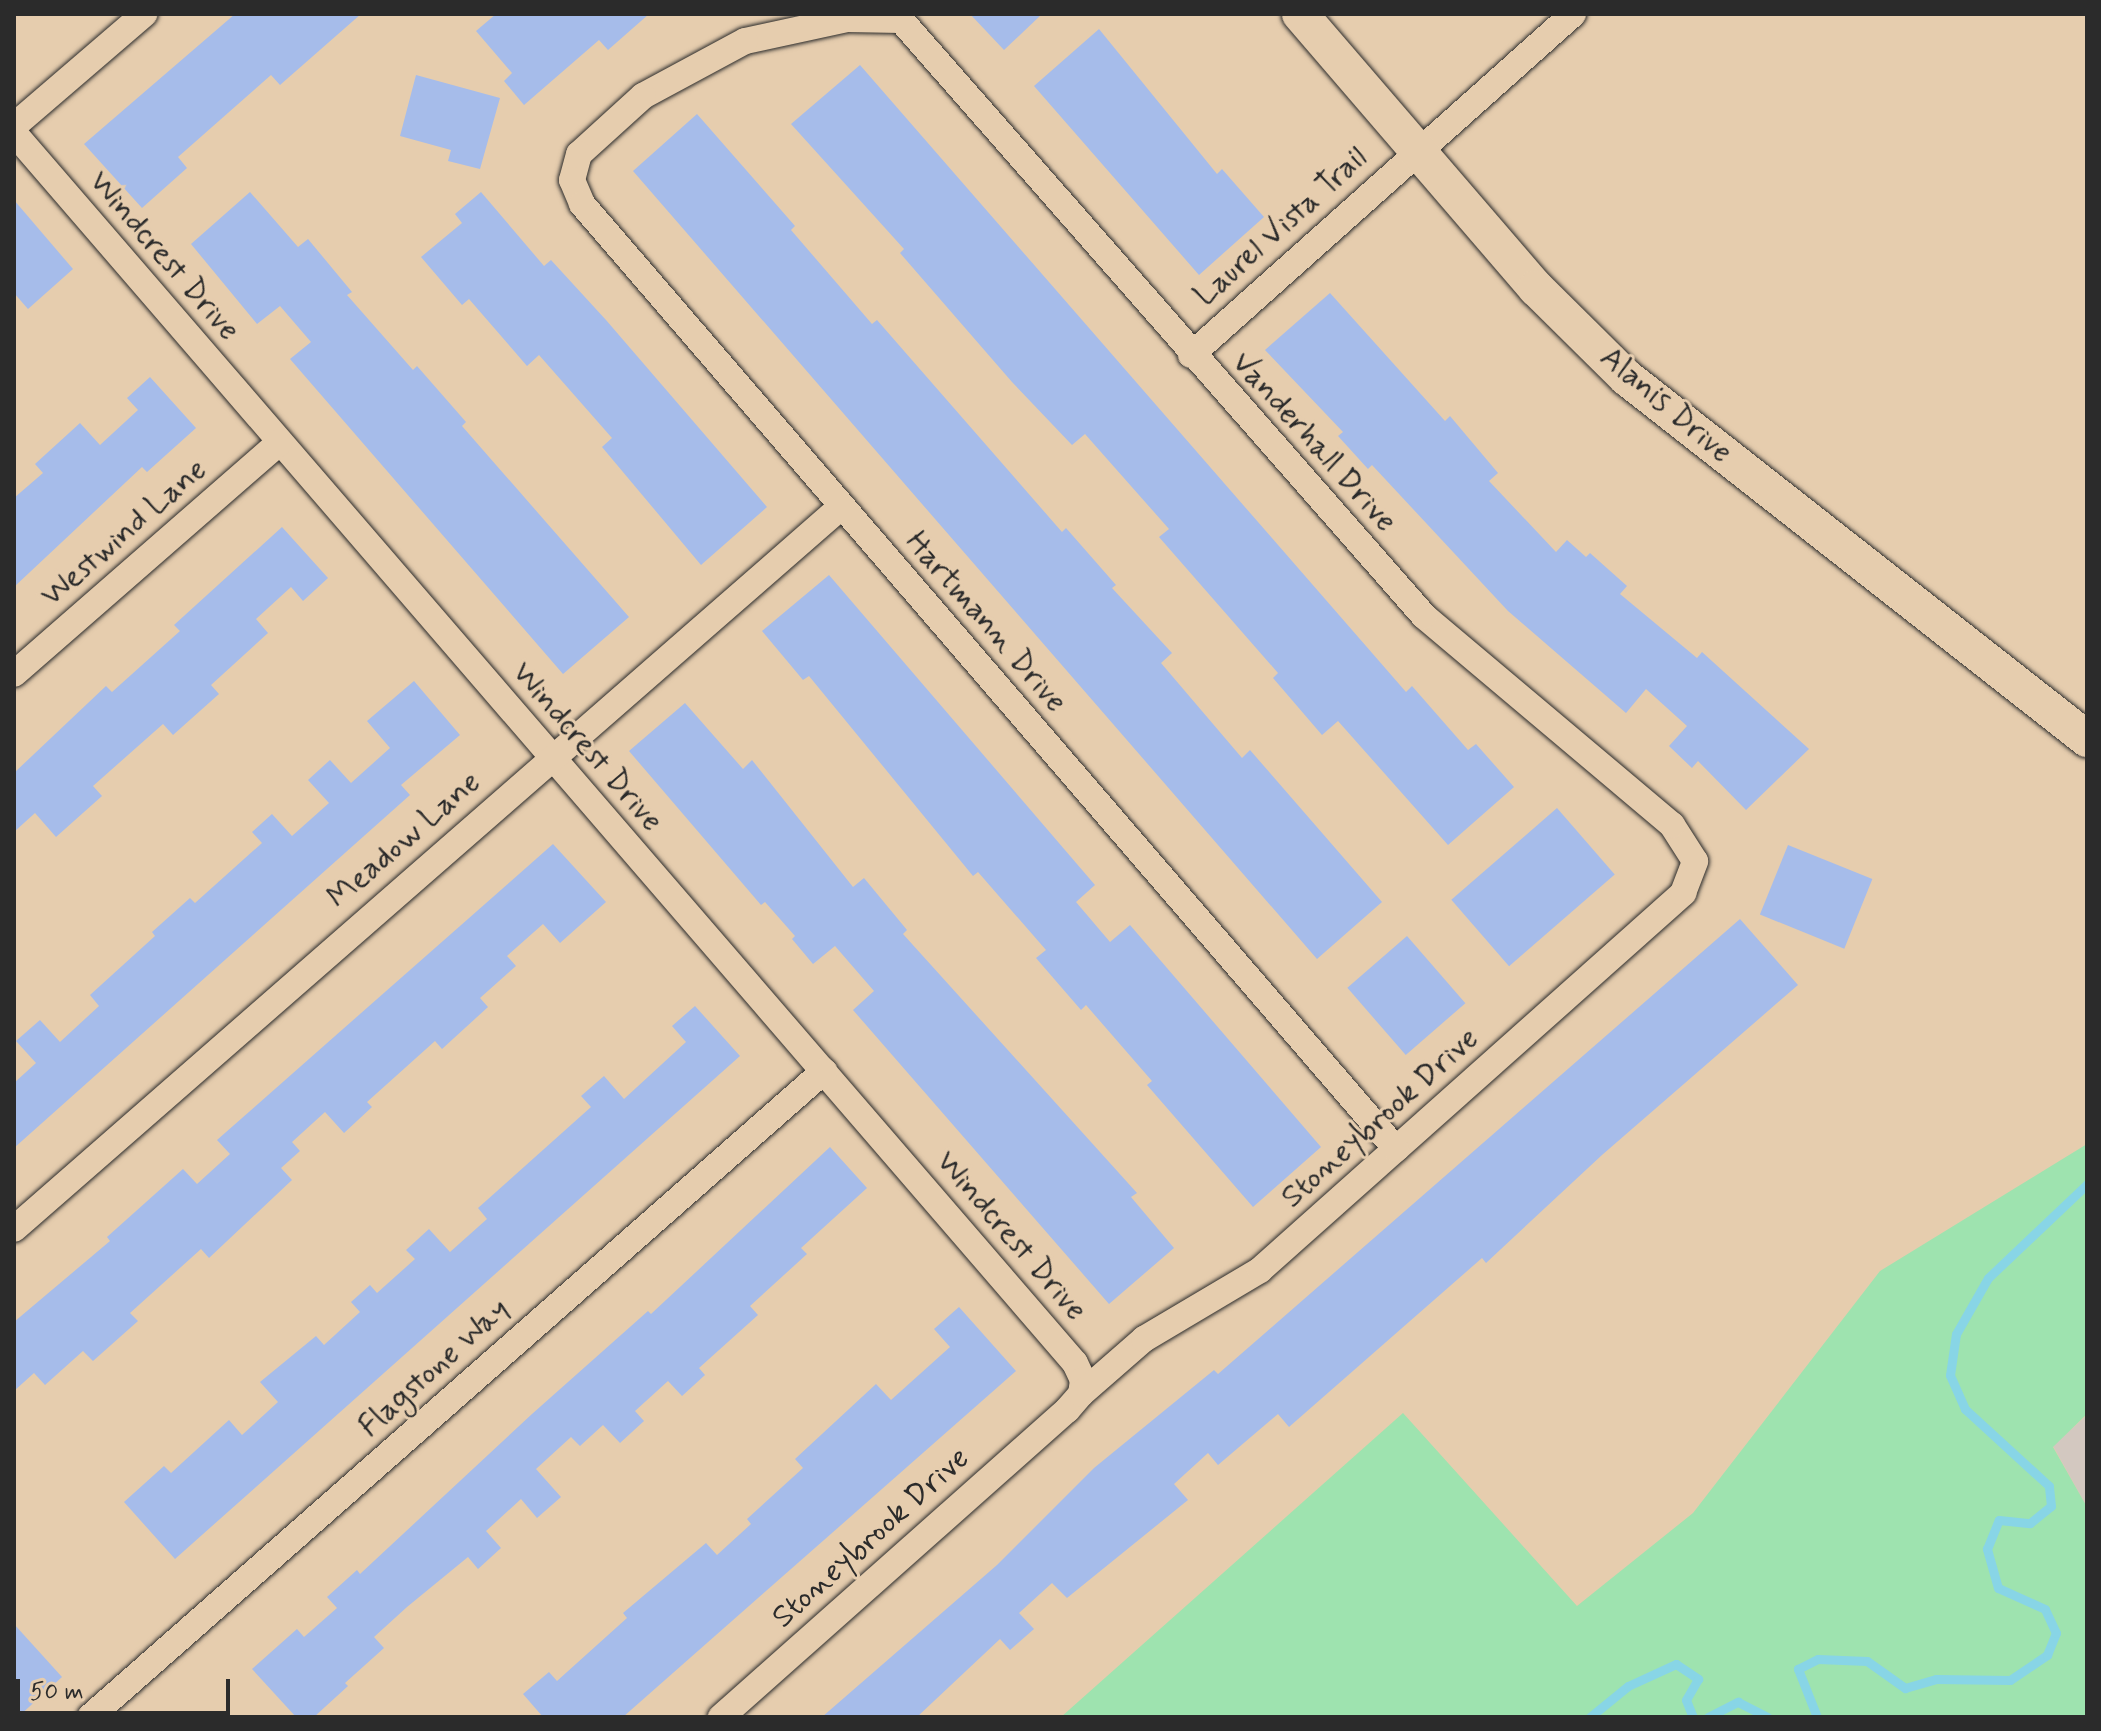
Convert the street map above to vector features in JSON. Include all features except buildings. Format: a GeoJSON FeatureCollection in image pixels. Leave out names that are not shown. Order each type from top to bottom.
{"type":"FeatureCollection","features":[{"type":"Feature","properties":{"kind":"main road","name":"Alanis Drive"},"geometry":{"type":"LineString","coordinates":[[1300,14],[1536,288],[1627,378],[2087,739]]}},
{"type":"Feature","properties":{"kind":"street"},"geometry":{"type":"LineString","coordinates":[[14,126],[144,14]]}},
{"type":"Feature","properties":{"kind":"street","name":"Laurel Vista Trail"},"geometry":{"type":"LineString","coordinates":[[1191,355],[1416,149],[1573,14]]}},
{"type":"Feature","properties":{"kind":"street","name":"Hartmann Drive"},"geometry":{"type":"LineString","coordinates":[[916,33],[886,16],[818,23],[745,41],[662,83],[601,129],[576,160],[572,180],[582,204],[1396,1149]]}},
{"type":"Feature","properties":{"kind":"street","name":"Vanderhall Drive"},"geometry":{"type":"LineString","coordinates":[[916,33],[1191,355],[1424,616],[1672,825],[1695,861]]}},
{"type":"Feature","properties":{"kind":"street","name":"Windcrest Drive"},"geometry":{"type":"LineString","coordinates":[[14,133],[1075,1363],[1083,1380],[1074,1402]]}},
{"type":"Feature","properties":{"kind":"street","name":"Westwind Lane"},"geometry":{"type":"LineString","coordinates":[[14,674],[279,443]]}},
{"type":"Feature","properties":{"kind":"street","name":"Meadow Lane"},"geometry":{"type":"LineString","coordinates":[[14,1229],[842,506]]}},
{"type":"Feature","properties":{"kind":"street","name":"Stoneybrook Drive"},"geometry":{"type":"LineString","coordinates":[[721,1717],[1144,1339],[1260,1270],[1683,893],[1695,861]]}},
{"type":"Feature","properties":{"kind":"street","name":"Flagstone Way"},"geometry":{"type":"LineString","coordinates":[[90,1717],[824,1071]]}},
{"type":"Feature","properties":{"kind":"shaded area"},"geometry":{"type":"Polygon","coordinates":[[[2087,1415],[2087,1507],[2053,1446],[2087,1415]]]}},
{"type":"Feature","properties":{"kind":"green space"},"geometry":{"type":"Polygon","coordinates":[[[2087,1144],[2087,1414],[2053,1447],[2087,1507],[2087,1717],[1061,1717],[1403,1413],[1577,1606],[1693,1513],[1880,1271],[2087,1144]]]}},
{"type":"Feature","properties":{"kind":"waterway"},"geometry":{"type":"LineString","coordinates":[[1817,1717],[1798,1669],[1818,1659],[1867,1661],[1905,1688],[1936,1679],[2010,1680],[2047,1655],[2056,1633],[2045,1609],[1998,1588],[1987,1549],[1999,1520],[2030,1523],[2051,1506],[2049,1486],[1965,1409],[1950,1375],[1956,1334],[1988,1278],[2087,1184]]}},
{"type":"Feature","properties":{"kind":"waterway"},"geometry":{"type":"LineString","coordinates":[[1590,1717],[1628,1686],[1676,1664],[1698,1679],[1686,1700],[1693,1717]]}},
{"type":"Feature","properties":{"kind":"waterway"},"geometry":{"type":"LineString","coordinates":[[1708,1717],[1738,1702],[1767,1717]]}}]}
